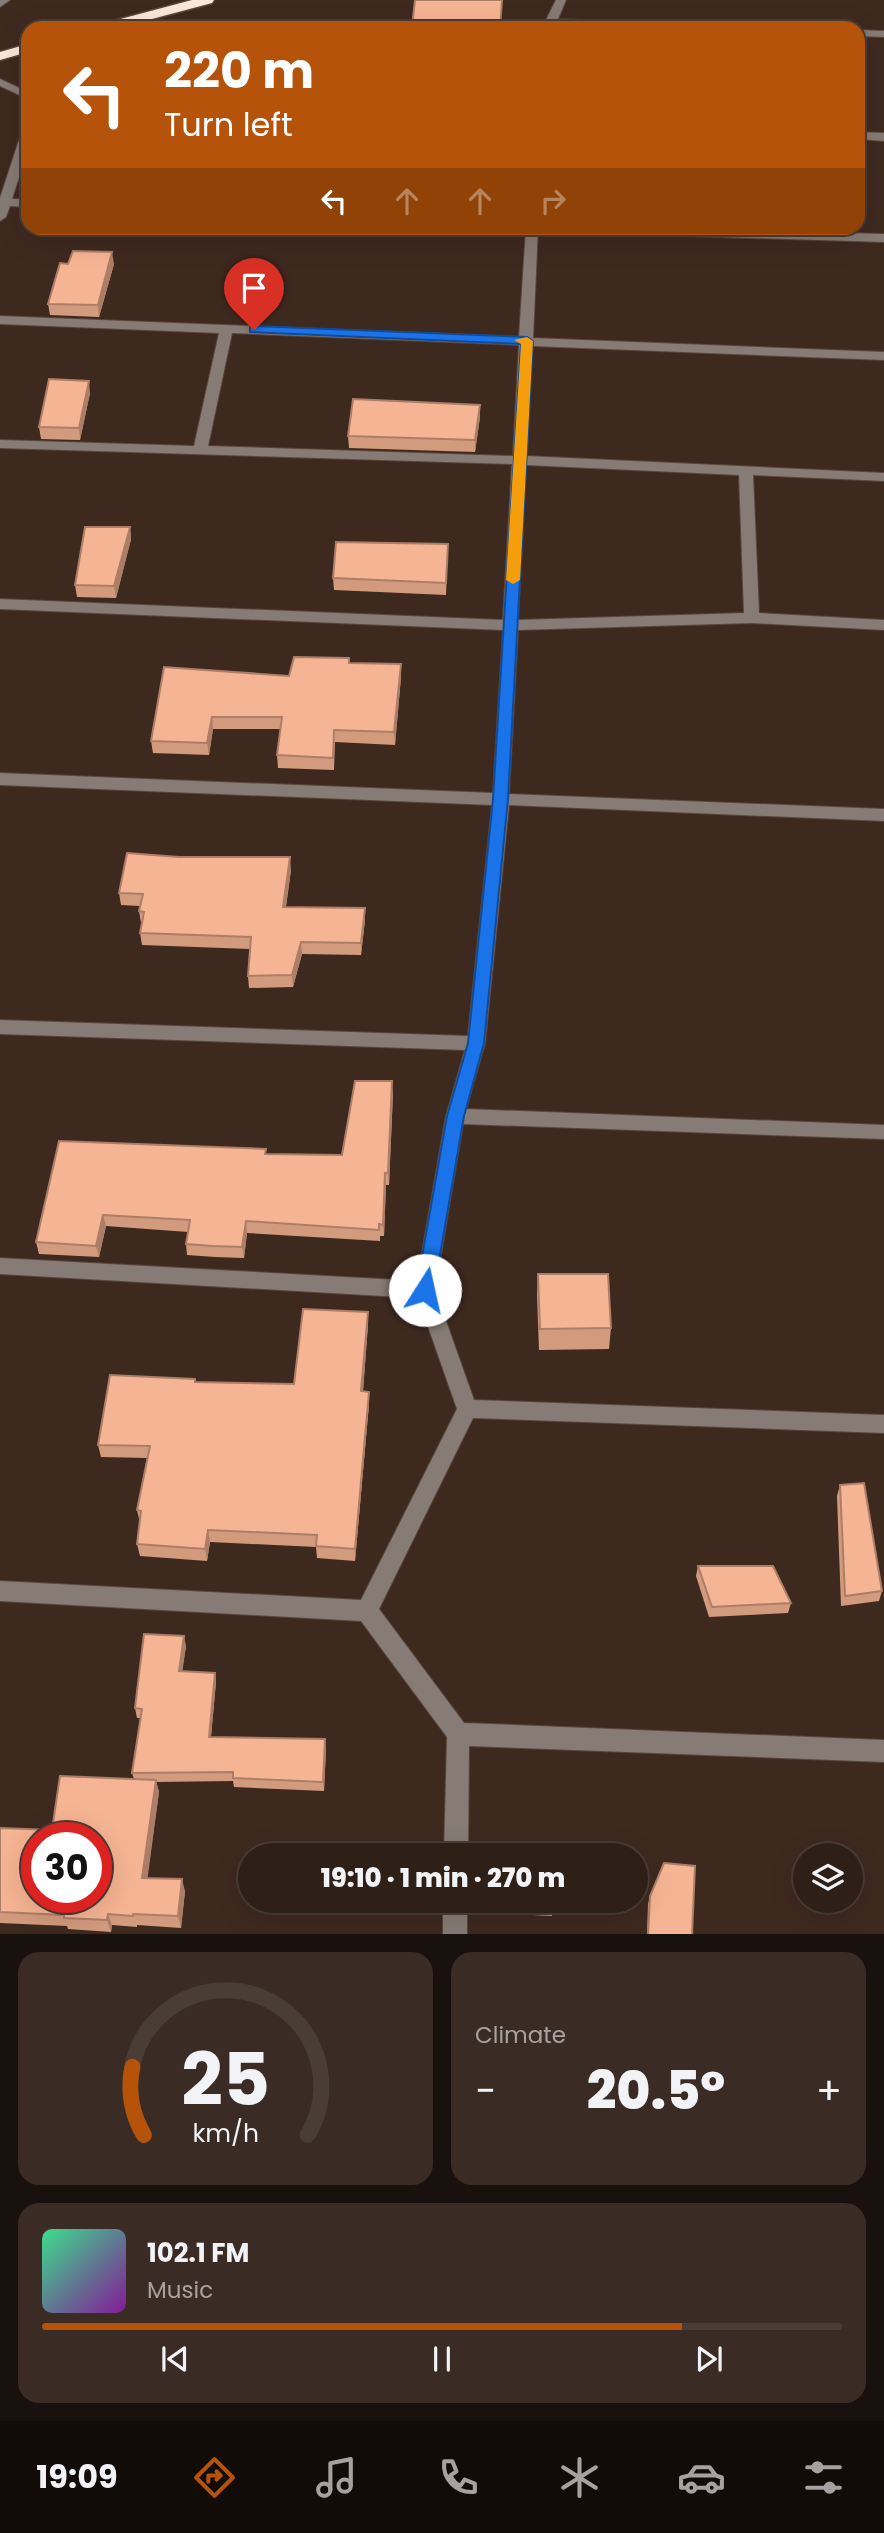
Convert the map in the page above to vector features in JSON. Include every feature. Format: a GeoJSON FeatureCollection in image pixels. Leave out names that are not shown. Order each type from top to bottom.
{"type":"FeatureCollection","features":[{"type":"Feature","properties":{"kind":"highway"},"geometry":{"type":"LineString","coordinates":[[127,21],[196,1]]}},
{"type":"Feature","properties":{"kind":"highway"},"geometry":{"type":"LineString","coordinates":[[0,56],[21,50]]}},
{"type":"Feature","properties":{"kind":"street"},"geometry":{"type":"LineString","coordinates":[[0,4],[5,0]]}},
{"type":"Feature","properties":{"kind":"street"},"geometry":{"type":"LineString","coordinates":[[550,21],[561,0]]}},
{"type":"Feature","properties":{"kind":"street"},"geometry":{"type":"LineString","coordinates":[[865,33],[884,34]]}},
{"type":"Feature","properties":{"kind":"street"},"geometry":{"type":"LineString","coordinates":[[0,82],[21,92]]}},
{"type":"Feature","properties":{"kind":"street"},"geometry":{"type":"LineString","coordinates":[[865,136],[884,137]]}},
{"type":"Feature","properties":{"kind":"street"},"geometry":{"type":"LineString","coordinates":[[0,217],[21,155]]}},
{"type":"Feature","properties":{"kind":"street"},"geometry":{"type":"LineString","coordinates":[[7,202],[21,203]]}},
{"type":"Feature","properties":{"kind":"street"},"geometry":{"type":"LineString","coordinates":[[367,1611],[467,1409],[425,1290],[456,1116],[476,1043],[501,799],[532,235]]}},
{"type":"Feature","properties":{"kind":"street"},"geometry":{"type":"LineString","coordinates":[[764,235],[884,239]]}},
{"type":"Feature","properties":{"kind":"street"},"geometry":{"type":"LineString","coordinates":[[0,320],[884,356]]}},
{"type":"Feature","properties":{"kind":"street"},"geometry":{"type":"LineString","coordinates":[[200,450],[226,329]]}},
{"type":"Feature","properties":{"kind":"street"},"geometry":{"type":"LineString","coordinates":[[0,444],[519,460],[884,477]]}},
{"type":"Feature","properties":{"kind":"street"},"geometry":{"type":"LineString","coordinates":[[746,471],[752,618]]}},
{"type":"Feature","properties":{"kind":"street"},"geometry":{"type":"LineString","coordinates":[[0,604],[510,625],[752,618],[884,625]]}},
{"type":"Feature","properties":{"kind":"street"},"geometry":{"type":"LineString","coordinates":[[0,779],[884,815]]}},
{"type":"Feature","properties":{"kind":"street"},"geometry":{"type":"LineString","coordinates":[[0,1027],[476,1043]]}},
{"type":"Feature","properties":{"kind":"street"},"geometry":{"type":"LineString","coordinates":[[456,1116],[884,1132]]}},
{"type":"Feature","properties":{"kind":"street"},"geometry":{"type":"LineString","coordinates":[[0,1266],[425,1290]]}},
{"type":"Feature","properties":{"kind":"street"},"geometry":{"type":"LineString","coordinates":[[467,1409],[884,1424]]}},
{"type":"Feature","properties":{"kind":"street"},"geometry":{"type":"LineString","coordinates":[[0,1591],[367,1611]]}},
{"type":"Feature","properties":{"kind":"street"},"geometry":{"type":"LineString","coordinates":[[367,1611],[458,1734],[456,1843]]}},
{"type":"Feature","properties":{"kind":"street"},"geometry":{"type":"LineString","coordinates":[[458,1734],[884,1751]]}},
{"type":"Feature","properties":{"kind":"street"},"geometry":{"type":"LineString","coordinates":[[455,1913],[455,1934]]}},
{"type":"Feature","properties":{"kind":"building"},"geometry":{"type":"Polygon","coordinates":[[[415,0],[502,0],[500,21],[413,21],[415,0]]]}},
{"type":"Feature","properties":{"kind":"building"},"geometry":{"type":"Polygon","coordinates":[[[73,251],[112,252],[98,305],[48,304],[60,263],[68,264],[73,251]]]}},
{"type":"Feature","properties":{"kind":"building"},"geometry":{"type":"Polygon","coordinates":[[[49,379],[89,381],[79,428],[39,427],[49,379]]]}},
{"type":"Feature","properties":{"kind":"building"},"geometry":{"type":"Polygon","coordinates":[[[353,399],[480,405],[475,440],[348,436],[353,399]]]}},
{"type":"Feature","properties":{"kind":"building"},"geometry":{"type":"Polygon","coordinates":[[[85,527],[130,527],[114,586],[75,585],[85,527]]]}},
{"type":"Feature","properties":{"kind":"building"},"geometry":{"type":"Polygon","coordinates":[[[336,542],[448,544],[446,583],[333,578],[336,542]]]}},
{"type":"Feature","properties":{"kind":"building"},"geometry":{"type":"Polygon","coordinates":[[[294,657],[349,658],[349,663],[401,664],[394,732],[334,730],[333,758],[277,755],[282,717],[212,717],[207,743],[151,741],[164,667],[289,676],[294,657]]]}},
{"type":"Feature","properties":{"kind":"building"},"geometry":{"type":"Polygon","coordinates":[[[127,853],[179,857],[290,857],[283,907],[365,908],[361,943],[301,942],[292,975],[248,976],[251,937],[140,933],[144,912],[139,911],[143,894],[119,893],[127,853]]]}},
{"type":"Feature","properties":{"kind":"building"},"geometry":{"type":"Polygon","coordinates":[[[355,1081],[392,1081],[388,1173],[385,1173],[383,1225],[379,1224],[379,1230],[246,1221],[242,1247],[213,1246],[186,1244],[190,1220],[103,1215],[96,1246],[36,1242],[59,1141],[266,1149],[265,1154],[342,1155],[355,1081]]]}},
{"type":"Feature","properties":{"kind":"building"},"geometry":{"type":"Polygon","coordinates":[[[538,1274],[608,1274],[611,1328],[540,1329],[538,1274]]]}},
{"type":"Feature","properties":{"kind":"building"},"geometry":{"type":"Polygon","coordinates":[[[303,1309],[368,1312],[361,1391],[369,1392],[355,1549],[316,1546],[317,1535],[208,1530],[205,1549],[137,1544],[141,1511],[137,1510],[150,1446],[98,1445],[110,1375],[195,1379],[195,1382],[294,1384],[303,1309]]]}},
{"type":"Feature","properties":{"kind":"building"},"geometry":{"type":"Polygon","coordinates":[[[864,1483],[882,1591],[845,1596],[840,1485],[864,1483]]]}},
{"type":"Feature","properties":{"kind":"building"},"geometry":{"type":"Polygon","coordinates":[[[698,1566],[773,1566],[791,1603],[712,1607],[698,1566]]]}},
{"type":"Feature","properties":{"kind":"building"},"geometry":{"type":"Polygon","coordinates":[[[144,1634],[184,1636],[179,1671],[215,1673],[209,1737],[325,1739],[323,1782],[233,1778],[233,1772],[132,1773],[142,1709],[135,1708],[144,1634]]]}},
{"type":"Feature","properties":{"kind":"building"},"geometry":{"type":"Polygon","coordinates":[[[60,1776],[156,1780],[142,1878],[182,1879],[178,1916],[108,1914],[107,1920],[64,1918],[64,1915],[21,1913],[112,1913],[112,1822],[53,1822],[60,1776]]]}},
{"type":"Feature","properties":{"kind":"building"},"geometry":{"type":"Polygon","coordinates":[[[0,1828],[21,1829],[21,1913],[0,1912],[0,1828]]]}},
{"type":"Feature","properties":{"kind":"building"},"geometry":{"type":"Polygon","coordinates":[[[664,1863],[695,1866],[692,1934],[648,1934],[650,1896],[664,1863]]]}},
{"type":"Feature","properties":{"kind":"slow traffic"},"geometry":{"type":"LineString","coordinates":[[513,580],[527,341],[520,340]]}},
{"type":"Feature","properties":{"kind":"route"},"geometry":{"type":"LineString","coordinates":[[254,330],[527,341],[501,799],[476,1043],[456,1116],[425,1290]]}}]}
